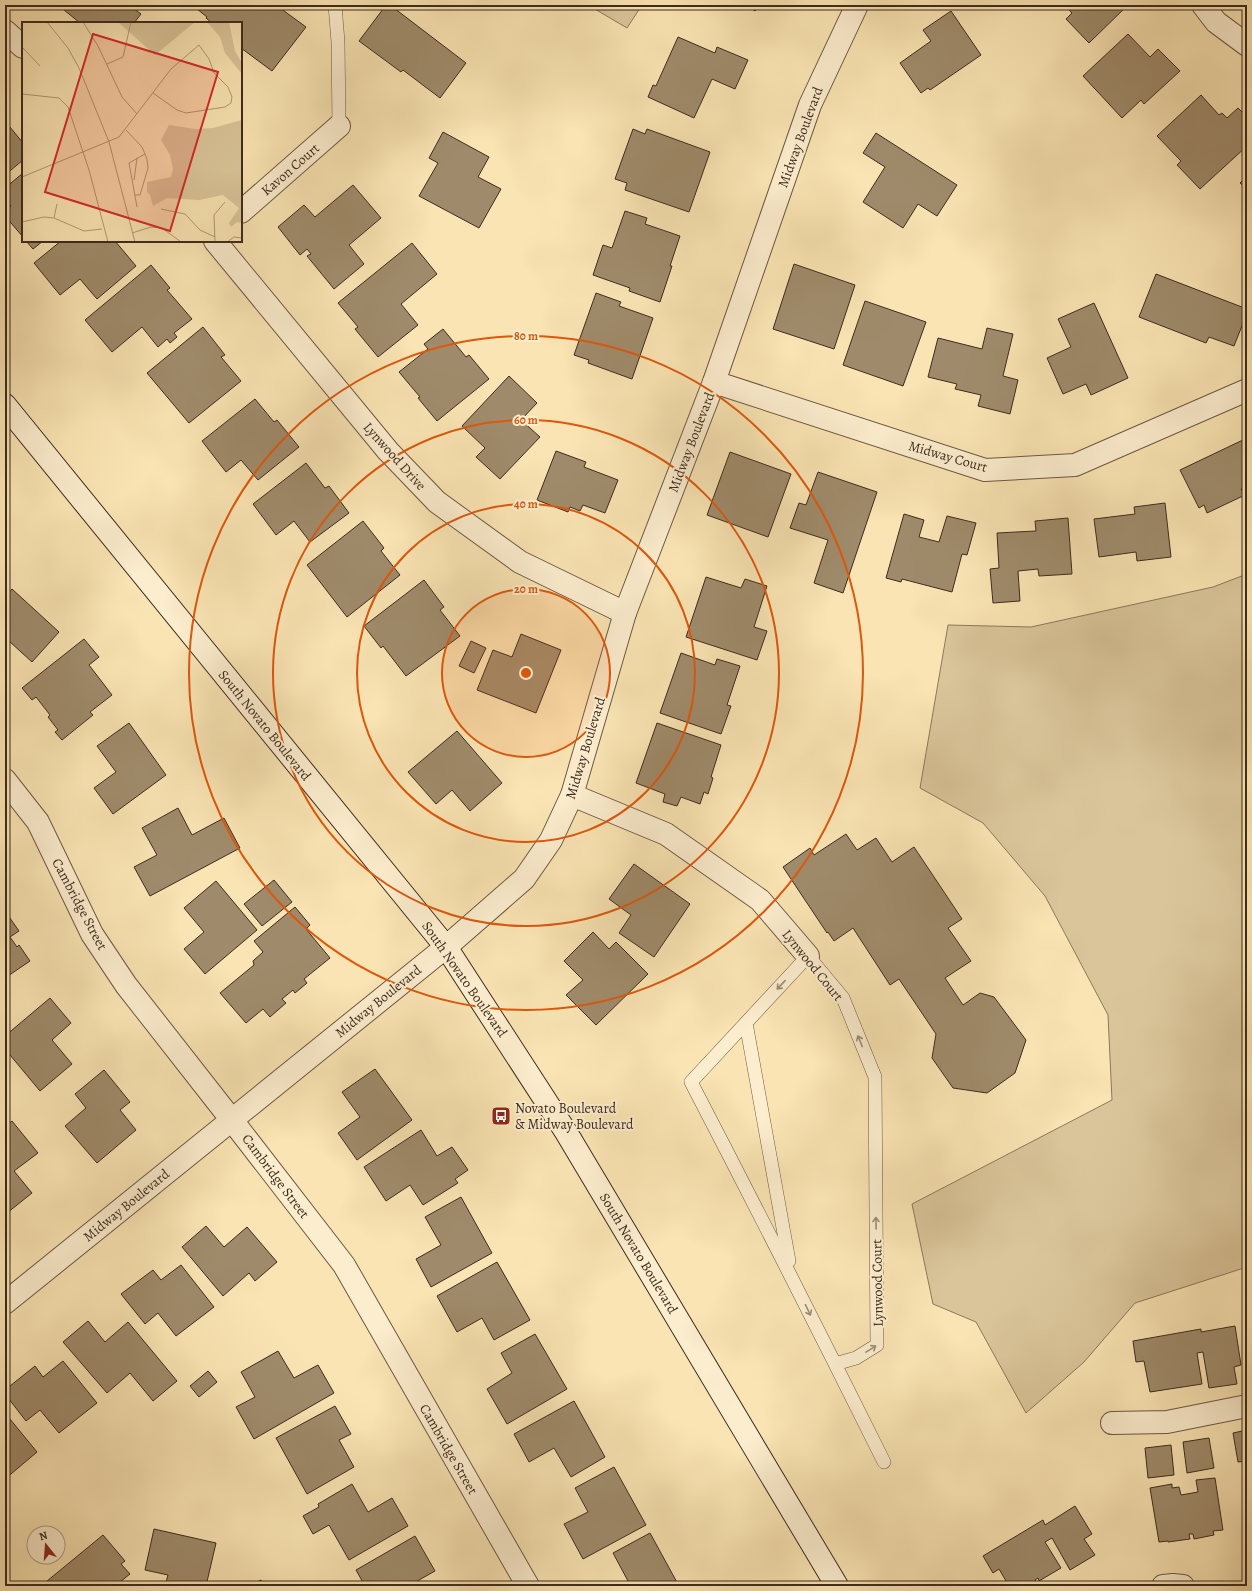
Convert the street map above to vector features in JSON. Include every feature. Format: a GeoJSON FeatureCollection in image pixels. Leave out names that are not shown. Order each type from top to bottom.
{"type":"FeatureCollection","features":[{"type":"Feature","properties":{"kind":"street","name":"Midway Boulevard"},"geometry":{"type":"LineString","coordinates":[[5,1303],[231,1119],[446,947],[524,880],[551,840],[572,795],[625,613],[714,382],[810,105],[857,5]]}},
{"type":"Feature","properties":{"kind":"street"},"geometry":{"type":"LineString","coordinates":[[1203,5],[1216,22],[1247,45]]}},
{"type":"Feature","properties":{"kind":"street"},"geometry":{"type":"LineString","coordinates":[[5,31],[22,46]]}},
{"type":"Feature","properties":{"kind":"street","name":"Kavon Court"},"geometry":{"type":"LineString","coordinates":[[242,211],[340,126]]}},
{"type":"Feature","properties":{"kind":"street","name":"Lynwood Drive"},"geometry":{"type":"LineString","coordinates":[[216,242],[388,451],[437,502],[520,562],[625,613]]}},
{"type":"Feature","properties":{"kind":"street","name":"Midway Court"},"geometry":{"type":"LineString","coordinates":[[714,382],[985,470],[1075,465],[1247,390]]}},
{"type":"Feature","properties":{"kind":"street","name":"South Novato Boulevard"},"geometry":{"type":"LineString","coordinates":[[5,405],[446,947],[566,1132],[837,1586]]}},
{"type":"Feature","properties":{"kind":"street","name":"Cambridge Street"},"geometry":{"type":"LineString","coordinates":[[5,780],[38,822],[92,934],[126,985],[344,1266],[528,1586]]}},
{"type":"Feature","properties":{"kind":"street","name":"Lynwood Court"},"geometry":{"type":"LineString","coordinates":[[572,795],[666,834],[760,900],[808,956]]}},
{"type":"Feature","properties":{"kind":"street"},"geometry":{"type":"LineString","coordinates":[[1112,1422],[1167,1422],[1247,1406]]}},
{"type":"Feature","properties":{"kind":"street"},"geometry":{"type":"LineString","coordinates":[[1163,1586],[1173,1584],[1183,1586]]}},
{"type":"Feature","properties":{"kind":"lane"},"geometry":{"type":"LineString","coordinates":[[335,5],[338,42],[340,126]]}},
{"type":"Feature","properties":{"kind":"lane"},"geometry":{"type":"LineString","coordinates":[[808,956],[691,1082],[791,1275],[884,1462]]}},
{"type":"Feature","properties":{"kind":"lane","name":"Lynwood Court"},"geometry":{"type":"LineString","coordinates":[[808,956],[843,998],[875,1077],[877,1345],[856,1358],[835,1364]]}},
{"type":"Feature","properties":{"kind":"lane"},"geometry":{"type":"LineString","coordinates":[[746,1022],[791,1275]]}},
{"type":"Feature","properties":{"kind":"shaded area"},"geometry":{"type":"Polygon","coordinates":[[[588,5],[642,5],[627,28],[588,5]]]}},
{"type":"Feature","properties":{"kind":"shaded area"},"geometry":{"type":"Polygon","coordinates":[[[1247,574],[1247,1267],[1135,1303],[1084,1362],[1026,1413],[976,1322],[933,1304],[912,1204],[1112,1100],[1108,1015],[1045,896],[983,823],[920,788],[948,625],[1031,627],[1213,587],[1247,574]]]}},
{"type":"Feature","properties":{"kind":"building"},"geometry":{"type":"Polygon","coordinates":[[[58,5],[129,5],[141,14],[135,22],[79,22],[58,5]]]}},
{"type":"Feature","properties":{"kind":"building"},"geometry":{"type":"Polygon","coordinates":[[[192,5],[276,5],[306,27],[272,71],[242,49],[242,22],[211,22],[206,18],[207,17],[192,5]]]}},
{"type":"Feature","properties":{"kind":"building"},"geometry":{"type":"Polygon","coordinates":[[[386,5],[390,5],[466,63],[440,98],[403,70],[401,72],[359,41],[386,5]]]}},
{"type":"Feature","properties":{"kind":"building"},"geometry":{"type":"Polygon","coordinates":[[[746,5],[760,5],[755,11],[746,5]]]}},
{"type":"Feature","properties":{"kind":"building"},"geometry":{"type":"Polygon","coordinates":[[[1064,5],[1128,5],[1089,43],[1066,19],[1072,13],[1064,5]]]}},
{"type":"Feature","properties":{"kind":"building"},"geometry":{"type":"Polygon","coordinates":[[[951,11],[981,55],[930,90],[928,88],[921,93],[900,63],[931,41],[923,30],[951,11]]]}},
{"type":"Feature","properties":{"kind":"building"},"geometry":{"type":"Polygon","coordinates":[[[1128,34],[1150,57],[1158,49],[1180,71],[1144,104],[1141,100],[1122,118],[1083,76],[1128,34]]]}},
{"type":"Feature","properties":{"kind":"building"},"geometry":{"type":"Polygon","coordinates":[[[678,37],[715,53],[717,47],[748,60],[735,89],[712,79],[694,118],[648,97],[653,85],[656,86],[678,37]]]}},
{"type":"Feature","properties":{"kind":"building"},"geometry":{"type":"Polygon","coordinates":[[[1201,95],[1219,115],[1222,113],[1227,118],[1238,108],[1247,117],[1247,146],[1200,189],[1177,165],[1181,161],[1157,136],[1201,95]]]}},
{"type":"Feature","properties":{"kind":"building"},"geometry":{"type":"Polygon","coordinates":[[[5,121],[22,142],[22,161],[5,175],[5,121]]]}},
{"type":"Feature","properties":{"kind":"building"},"geometry":{"type":"Polygon","coordinates":[[[633,129],[645,134],[647,129],[710,152],[689,212],[625,190],[627,183],[615,179],[633,129]]]}},
{"type":"Feature","properties":{"kind":"building"},"geometry":{"type":"Polygon","coordinates":[[[443,132],[489,157],[478,177],[501,189],[479,228],[419,196],[438,163],[429,158],[443,132]]]}},
{"type":"Feature","properties":{"kind":"building"},"geometry":{"type":"Polygon","coordinates":[[[876,133],[957,185],[937,216],[918,204],[903,228],[863,202],[885,167],[863,153],[876,133]]]}},
{"type":"Feature","properties":{"kind":"building"},"geometry":{"type":"Polygon","coordinates":[[[22,174],[22,236],[5,216],[5,211],[11,206],[5,199],[5,188],[22,174]]]}},
{"type":"Feature","properties":{"kind":"building"},"geometry":{"type":"Polygon","coordinates":[[[1247,176],[1247,189],[1240,183],[1247,176]]]}},
{"type":"Feature","properties":{"kind":"building"},"geometry":{"type":"Polygon","coordinates":[[[353,185],[381,218],[349,245],[364,264],[334,289],[307,256],[311,254],[307,249],[300,255],[278,227],[304,205],[315,217],[353,185]]]}},
{"type":"Feature","properties":{"kind":"building"},"geometry":{"type":"Polygon","coordinates":[[[625,211],[647,218],[645,224],[680,236],[660,302],[629,291],[630,288],[593,275],[603,245],[612,248],[625,211]]]}},
{"type":"Feature","properties":{"kind":"building"},"geometry":{"type":"Polygon","coordinates":[[[27,242],[42,242],[33,249],[27,242]]]}},
{"type":"Feature","properties":{"kind":"building"},"geometry":{"type":"Polygon","coordinates":[[[60,242],[116,242],[136,266],[97,299],[80,279],[60,295],[34,263],[60,242]]]}},
{"type":"Feature","properties":{"kind":"building"},"geometry":{"type":"Polygon","coordinates":[[[412,243],[437,274],[401,304],[418,325],[378,357],[355,329],[358,327],[338,303],[412,243]]]}},
{"type":"Feature","properties":{"kind":"building"},"geometry":{"type":"Polygon","coordinates":[[[794,264],[855,285],[834,349],[773,329],[794,264]]]}},
{"type":"Feature","properties":{"kind":"building"},"geometry":{"type":"Polygon","coordinates":[[[151,265],[170,288],[167,290],[192,319],[174,333],[177,337],[170,343],[167,339],[158,347],[142,327],[112,352],[85,320],[151,265]]]}},
{"type":"Feature","properties":{"kind":"building"},"geometry":{"type":"Polygon","coordinates":[[[1156,274],[1247,309],[1247,313],[1234,346],[1209,337],[1206,343],[1139,317],[1156,274]]]}},
{"type":"Feature","properties":{"kind":"building"},"geometry":{"type":"Polygon","coordinates":[[[596,293],[621,302],[619,306],[653,318],[632,379],[588,363],[589,360],[574,355],[596,293]]]}},
{"type":"Feature","properties":{"kind":"building"},"geometry":{"type":"Polygon","coordinates":[[[865,301],[926,322],[903,386],[843,365],[865,301]]]}},
{"type":"Feature","properties":{"kind":"building"},"geometry":{"type":"Polygon","coordinates":[[[1094,303],[1128,378],[1091,395],[1086,384],[1063,394],[1047,358],[1071,347],[1058,319],[1094,303]]]}},
{"type":"Feature","properties":{"kind":"building"},"geometry":{"type":"Polygon","coordinates":[[[203,327],[225,355],[221,357],[241,381],[189,423],[147,373],[203,327]]]}},
{"type":"Feature","properties":{"kind":"building"},"geometry":{"type":"Polygon","coordinates":[[[987,328],[1013,334],[1003,376],[1018,380],[1010,414],[978,406],[981,395],[955,389],[957,384],[928,377],[938,338],[982,349],[987,328]]]}},
{"type":"Feature","properties":{"kind":"building"},"geometry":{"type":"Polygon","coordinates":[[[443,329],[466,357],[469,355],[489,379],[437,421],[418,398],[420,397],[399,372],[428,349],[424,344],[443,329]]]}},
{"type":"Feature","properties":{"kind":"building"},"geometry":{"type":"Polygon","coordinates":[[[509,376],[537,403],[521,420],[540,437],[500,479],[476,457],[485,448],[462,426],[509,376]]]}},
{"type":"Feature","properties":{"kind":"building"},"geometry":{"type":"Polygon","coordinates":[[[255,399],[274,422],[277,420],[299,447],[258,480],[241,460],[226,472],[202,441],[255,399]]]}},
{"type":"Feature","properties":{"kind":"building"},"geometry":{"type":"Polygon","coordinates":[[[1247,438],[1247,486],[1241,489],[1245,495],[1207,513],[1204,505],[1199,508],[1180,470],[1247,438]]]}},
{"type":"Feature","properties":{"kind":"building"},"geometry":{"type":"Polygon","coordinates":[[[556,451],[586,462],[584,467],[618,480],[605,513],[583,505],[580,511],[570,507],[568,512],[537,500],[556,451]]]}},
{"type":"Feature","properties":{"kind":"building"},"geometry":{"type":"Polygon","coordinates":[[[730,452],[791,474],[768,537],[707,515],[730,452]]]}},
{"type":"Feature","properties":{"kind":"building"},"geometry":{"type":"Polygon","coordinates":[[[306,463],[325,488],[329,486],[349,513],[310,542],[294,521],[276,535],[253,504],[306,463]]]}},
{"type":"Feature","properties":{"kind":"building"},"geometry":{"type":"Polygon","coordinates":[[[818,472],[877,492],[843,593],[814,583],[828,540],[790,528],[799,503],[806,505],[818,472]]]}},
{"type":"Feature","properties":{"kind":"building"},"geometry":{"type":"Polygon","coordinates":[[[1165,503],[1171,557],[1137,561],[1136,552],[1099,557],[1094,519],[1135,514],[1134,507],[1165,503]]]}},
{"type":"Feature","properties":{"kind":"building"},"geometry":{"type":"Polygon","coordinates":[[[904,514],[924,520],[919,537],[939,542],[947,516],[976,523],[967,555],[962,554],[952,592],[902,579],[901,582],[886,578],[904,514]]]}},
{"type":"Feature","properties":{"kind":"building"},"geometry":{"type":"Polygon","coordinates":[[[1068,518],[1072,574],[1039,576],[1038,569],[1018,571],[1020,601],[993,603],[990,569],[999,568],[997,533],[1036,531],[1035,521],[1068,518]]]}},
{"type":"Feature","properties":{"kind":"building"},"geometry":{"type":"Polygon","coordinates":[[[363,521],[384,548],[381,551],[400,575],[347,617],[307,565],[363,521]]]}},
{"type":"Feature","properties":{"kind":"building"},"geometry":{"type":"Polygon","coordinates":[[[706,577],[741,588],[745,579],[767,586],[754,627],[767,631],[757,660],[686,637],[706,577]]]}},
{"type":"Feature","properties":{"kind":"building"},"geometry":{"type":"Polygon","coordinates":[[[424,580],[444,607],[440,610],[460,636],[406,676],[383,646],[381,648],[364,626],[424,580]]]}},
{"type":"Feature","properties":{"kind":"building"},"geometry":{"type":"Polygon","coordinates":[[[12,589],[59,632],[32,662],[9,641],[5,645],[5,597],[12,589]]]}},
{"type":"Feature","properties":{"kind":"building"},"geometry":{"type":"Polygon","coordinates":[[[521,634],[561,650],[536,713],[477,690],[493,650],[512,657],[521,634]]]}},
{"type":"Feature","properties":{"kind":"building"},"geometry":{"type":"Polygon","coordinates":[[[84,639],[99,657],[89,665],[112,695],[90,712],[93,715],[62,740],[55,732],[58,730],[48,717],[50,715],[36,697],[32,700],[22,688],[84,639]]]}},
{"type":"Feature","properties":{"kind":"building"},"geometry":{"type":"Polygon","coordinates":[[[471,641],[486,648],[474,673],[459,666],[471,641]]]}},
{"type":"Feature","properties":{"kind":"building"},"geometry":{"type":"Polygon","coordinates":[[[681,653],[715,665],[717,659],[740,666],[727,705],[731,706],[721,734],[660,713],[681,653]]]}},
{"type":"Feature","properties":{"kind":"building"},"geometry":{"type":"Polygon","coordinates":[[[129,723],[166,775],[113,814],[94,788],[116,772],[97,746],[129,723]]]}},
{"type":"Feature","properties":{"kind":"building"},"geometry":{"type":"Polygon","coordinates":[[[657,723],[721,745],[711,777],[713,778],[708,794],[704,792],[700,804],[681,797],[677,806],[663,802],[665,794],[636,783],[657,723]]]}},
{"type":"Feature","properties":{"kind":"building"},"geometry":{"type":"Polygon","coordinates":[[[457,731],[502,783],[470,811],[452,790],[436,804],[408,772],[457,731]]]}},
{"type":"Feature","properties":{"kind":"building"},"geometry":{"type":"Polygon","coordinates":[[[178,808],[192,835],[224,818],[240,848],[150,896],[134,867],[157,855],[142,828],[178,808]]]}},
{"type":"Feature","properties":{"kind":"building"},"geometry":{"type":"Polygon","coordinates":[[[846,834],[857,850],[876,838],[892,862],[914,847],[962,919],[948,928],[971,961],[945,978],[963,1005],[980,993],[994,997],[1026,1040],[1015,1073],[987,1093],[953,1088],[932,1058],[936,1034],[899,979],[890,985],[853,928],[834,941],[828,932],[827,933],[783,867],[810,848],[814,855],[846,834]]]}},
{"type":"Feature","properties":{"kind":"building"},"geometry":{"type":"Polygon","coordinates":[[[634,864],[690,904],[654,957],[619,933],[631,915],[609,899],[634,864]]]}},
{"type":"Feature","properties":{"kind":"building"},"geometry":{"type":"Polygon","coordinates":[[[274,880],[292,902],[262,926],[244,904],[274,880]]]}},
{"type":"Feature","properties":{"kind":"building"},"geometry":{"type":"Polygon","coordinates":[[[216,881],[257,930],[205,974],[184,949],[204,932],[184,908],[216,881]]]}},
{"type":"Feature","properties":{"kind":"building"},"geometry":{"type":"Polygon","coordinates":[[[295,907],[310,925],[306,929],[330,958],[304,979],[307,983],[295,993],[293,990],[282,999],[286,1003],[270,1017],[263,1009],[246,1023],[220,993],[254,965],[253,961],[263,952],[254,941],[295,907]]]}},
{"type":"Feature","properties":{"kind":"building"},"geometry":{"type":"Polygon","coordinates":[[[5,911],[19,931],[10,937],[17,947],[19,945],[30,961],[5,978],[5,911]]]}},
{"type":"Feature","properties":{"kind":"building"},"geometry":{"type":"Polygon","coordinates":[[[593,932],[609,949],[616,942],[648,974],[596,1025],[566,995],[583,980],[564,961],[593,932]]]}},
{"type":"Feature","properties":{"kind":"building"},"geometry":{"type":"Polygon","coordinates":[[[50,998],[71,1023],[52,1040],[72,1064],[40,1091],[5,1049],[5,1036],[50,998]]]}},
{"type":"Feature","properties":{"kind":"building"},"geometry":{"type":"Polygon","coordinates":[[[375,1069],[412,1120],[357,1160],[338,1133],[360,1117],[342,1092],[375,1069]]]}},
{"type":"Feature","properties":{"kind":"building"},"geometry":{"type":"Polygon","coordinates":[[[104,1070],[130,1102],[120,1110],[136,1130],[97,1163],[65,1126],[86,1108],[75,1094],[104,1070]]]}},
{"type":"Feature","properties":{"kind":"building"},"geometry":{"type":"Polygon","coordinates":[[[12,1121],[38,1153],[14,1171],[32,1193],[7,1213],[5,1211],[5,1127],[12,1121]]]}},
{"type":"Feature","properties":{"kind":"building"},"geometry":{"type":"Polygon","coordinates":[[[421,1130],[437,1156],[452,1147],[468,1170],[455,1179],[458,1183],[423,1205],[410,1185],[386,1201],[364,1167],[421,1130]]]}},
{"type":"Feature","properties":{"kind":"building"},"geometry":{"type":"Polygon","coordinates":[[[461,1197],[492,1253],[431,1287],[416,1259],[441,1245],[425,1217],[461,1197]]]}},
{"type":"Feature","properties":{"kind":"building"},"geometry":{"type":"Polygon","coordinates":[[[206,1226],[224,1247],[247,1227],[277,1262],[255,1281],[249,1273],[223,1296],[182,1247],[206,1226]]]}},
{"type":"Feature","properties":{"kind":"building"},"geometry":{"type":"Polygon","coordinates":[[[497,1262],[530,1320],[494,1340],[482,1318],[457,1332],[437,1296],[497,1262]]]}},
{"type":"Feature","properties":{"kind":"building"},"geometry":{"type":"Polygon","coordinates":[[[181,1265],[214,1307],[176,1336],[158,1313],[145,1324],[121,1294],[153,1270],[161,1280],[181,1265]]]}},
{"type":"Feature","properties":{"kind":"building"},"geometry":{"type":"Polygon","coordinates":[[[88,1321],[105,1342],[128,1322],[177,1381],[153,1401],[130,1373],[107,1393],[63,1342],[88,1321]]]}},
{"type":"Feature","properties":{"kind":"building"},"geometry":{"type":"Polygon","coordinates":[[[1235,1326],[1241,1365],[1234,1367],[1237,1384],[1209,1388],[1203,1352],[1197,1353],[1202,1384],[1150,1392],[1144,1361],[1136,1362],[1133,1341],[1201,1329],[1201,1332],[1235,1326]]]}},
{"type":"Feature","properties":{"kind":"building"},"geometry":{"type":"Polygon","coordinates":[[[535,1334],[567,1389],[507,1424],[487,1389],[512,1373],[501,1353],[535,1334]]]}},
{"type":"Feature","properties":{"kind":"building"},"geometry":{"type":"Polygon","coordinates":[[[278,1351],[294,1378],[318,1365],[334,1393],[254,1439],[236,1407],[255,1397],[241,1372],[278,1351]]]}},
{"type":"Feature","properties":{"kind":"building"},"geometry":{"type":"Polygon","coordinates":[[[63,1361],[97,1403],[59,1433],[40,1410],[26,1421],[5,1394],[5,1390],[35,1366],[43,1377],[63,1361]]]}},
{"type":"Feature","properties":{"kind":"building"},"geometry":{"type":"Polygon","coordinates":[[[208,1371],[217,1382],[199,1397],[190,1386],[208,1371]]]}},
{"type":"Feature","properties":{"kind":"building"},"geometry":{"type":"Polygon","coordinates":[[[574,1401],[605,1457],[571,1477],[554,1448],[529,1462],[514,1434],[574,1401]]]}},
{"type":"Feature","properties":{"kind":"building"},"geometry":{"type":"Polygon","coordinates":[[[335,1406],[351,1434],[339,1440],[354,1467],[307,1494],[276,1438],[335,1406]]]}},
{"type":"Feature","properties":{"kind":"building"},"geometry":{"type":"Polygon","coordinates":[[[5,1413],[37,1452],[5,1479],[5,1413]]]}},
{"type":"Feature","properties":{"kind":"building"},"geometry":{"type":"Polygon","coordinates":[[[1247,1430],[1247,1461],[1238,1462],[1233,1433],[1247,1430]]]}},
{"type":"Feature","properties":{"kind":"building"},"geometry":{"type":"Polygon","coordinates":[[[1209,1438],[1214,1468],[1187,1473],[1183,1442],[1209,1438]]]}},
{"type":"Feature","properties":{"kind":"building"},"geometry":{"type":"Polygon","coordinates":[[[1171,1445],[1174,1475],[1148,1478],[1145,1448],[1171,1445]]]}},
{"type":"Feature","properties":{"kind":"building"},"geometry":{"type":"Polygon","coordinates":[[[614,1467],[646,1525],[583,1559],[564,1524],[588,1512],[575,1488],[614,1467]]]}},
{"type":"Feature","properties":{"kind":"building"},"geometry":{"type":"Polygon","coordinates":[[[1215,1478],[1223,1530],[1213,1531],[1214,1535],[1194,1539],[1193,1534],[1189,1534],[1190,1539],[1159,1542],[1150,1488],[1172,1484],[1172,1488],[1179,1487],[1181,1495],[1198,1492],[1196,1480],[1215,1478]]]}},
{"type":"Feature","properties":{"kind":"building"},"geometry":{"type":"Polygon","coordinates":[[[352,1484],[368,1512],[392,1498],[408,1526],[349,1560],[329,1525],[313,1534],[303,1516],[319,1507],[318,1504],[352,1484]]]}},
{"type":"Feature","properties":{"kind":"building"},"geometry":{"type":"Polygon","coordinates":[[[1075,1506],[1092,1534],[1084,1539],[1095,1555],[1070,1570],[1052,1538],[1045,1542],[1061,1568],[1039,1581],[1038,1578],[1035,1580],[1037,1583],[1033,1586],[1009,1586],[999,1569],[993,1573],[983,1556],[1043,1520],[1045,1525],[1075,1506]]]}},
{"type":"Feature","properties":{"kind":"building"},"geometry":{"type":"Polygon","coordinates":[[[154,1529],[216,1543],[206,1586],[165,1586],[168,1575],[145,1570],[154,1529]]]}},
{"type":"Feature","properties":{"kind":"building"},"geometry":{"type":"Polygon","coordinates":[[[650,1533],[679,1586],[620,1586],[628,1581],[613,1553],[650,1533]]]}},
{"type":"Feature","properties":{"kind":"building"},"geometry":{"type":"Polygon","coordinates":[[[103,1535],[125,1561],[121,1564],[130,1574],[115,1586],[41,1586],[103,1535]]]}},
{"type":"Feature","properties":{"kind":"building"},"geometry":{"type":"Polygon","coordinates":[[[415,1536],[435,1571],[412,1584],[413,1586],[365,1586],[356,1570],[415,1536]]]}},
{"type":"Feature","properties":{"kind":"building"},"geometry":{"type":"Polygon","coordinates":[[[261,1580],[264,1586],[249,1586],[261,1580]]]}},
{"type":"Feature","properties":{"kind":"place","name":"Novato Boulevard & Midway Boulevard"},"geometry":{"type":"Point","coordinates":[501,1116]}}]}
